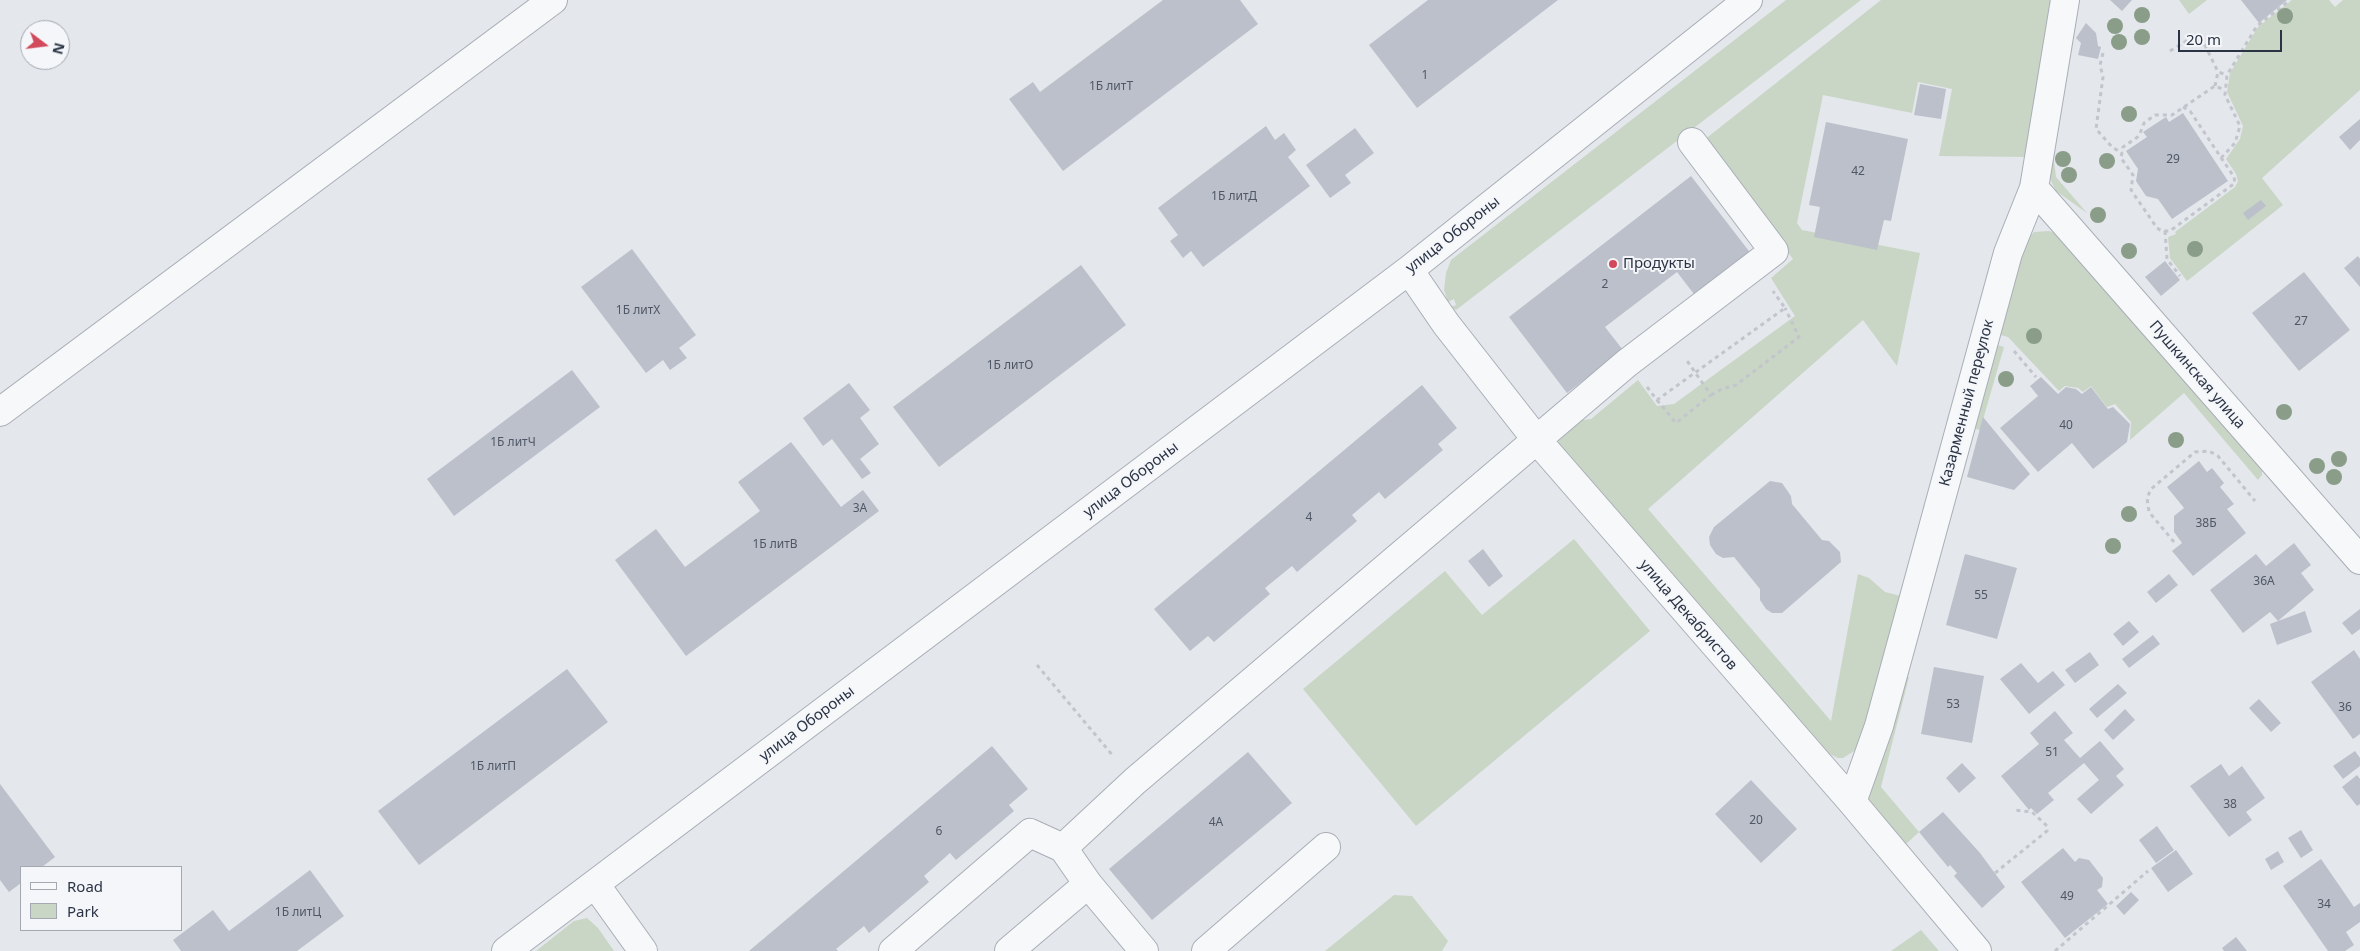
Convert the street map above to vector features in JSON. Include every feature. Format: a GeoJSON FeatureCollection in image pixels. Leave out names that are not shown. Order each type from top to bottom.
{"type":"FeatureCollection","features":[{"type":"Feature","properties":{"kind":"street"},"geometry":{"type":"LineString","coordinates":[[0,412],[553,0]]}},
{"type":"Feature","properties":{"kind":"street","name":"улица Обороны"},"geometry":{"type":"LineString","coordinates":[[506,951],[1409,270],[1748,0]]}},
{"type":"Feature","properties":{"kind":"street","name":"Казарменный переулок"},"geometry":{"type":"LineString","coordinates":[[1852,802],[1879,726],[2008,253],[2034,188],[2065,0]]}},
{"type":"Feature","properties":{"kind":"street"},"geometry":{"type":"LineString","coordinates":[[1063,848],[1135,781],[1536,440],[1628,363],[1774,252],[1692,142]]}},
{"type":"Feature","properties":{"kind":"street","name":"Пушкинская улица"},"geometry":{"type":"LineString","coordinates":[[2034,188],[2360,560]]}},
{"type":"Feature","properties":{"kind":"street","name":"улица Декабристов"},"geometry":{"type":"LineString","coordinates":[[1409,270],[1446,324],[1536,440],[1852,802],[1977,951]]}},
{"type":"Feature","properties":{"kind":"street"},"geometry":{"type":"LineString","coordinates":[[893,951],[1030,833],[1063,848],[1088,884],[1144,951]]}},
{"type":"Feature","properties":{"kind":"street"},"geometry":{"type":"LineString","coordinates":[[1206,951],[1326,846]]}},
{"type":"Feature","properties":{"kind":"street"},"geometry":{"type":"LineString","coordinates":[[595,884],[643,951]]}},
{"type":"Feature","properties":{"kind":"street"},"geometry":{"type":"LineString","coordinates":[[1009,951],[1088,884]]}},
{"type":"Feature","properties":{"kind":"path"},"geometry":{"type":"LineString","coordinates":[[2221,158],[2235,143],[2240,126],[2225,95],[2227,75],[2257,26],[2290,0]]}},
{"type":"Feature","properties":{"kind":"path"},"geometry":{"type":"LineString","coordinates":[[2170,51],[2188,40],[2198,39],[2204,43],[2218,72],[2215,86],[2172,114],[2155,116],[2144,123],[2139,136],[2123,147],[2121,158],[2133,175],[2131,190],[2156,228],[2165,231],[2170,230],[2235,183],[2234,177],[2190,111],[2183,108]]}},
{"type":"Feature","properties":{"kind":"path"},"geometry":{"type":"LineString","coordinates":[[2104,53],[2100,65],[2103,77],[2096,129],[2112,147],[2122,153]]}},
{"type":"Feature","properties":{"kind":"path"},"geometry":{"type":"LineString","coordinates":[[2218,72],[2227,75]]}},
{"type":"Feature","properties":{"kind":"path"},"geometry":{"type":"LineString","coordinates":[[2215,86],[2225,90]]}},
{"type":"Feature","properties":{"kind":"path"},"geometry":{"type":"LineString","coordinates":[[2165,231],[2167,259],[2180,276]]}},
{"type":"Feature","properties":{"kind":"path"},"geometry":{"type":"LineString","coordinates":[[1628,363],[1676,422],[1711,395],[1736,385],[1799,336],[1785,308],[1756,265]]}},
{"type":"Feature","properties":{"kind":"path"},"geometry":{"type":"LineString","coordinates":[[1657,400],[1785,308]]}},
{"type":"Feature","properties":{"kind":"path"},"geometry":{"type":"LineString","coordinates":[[1667,333],[1711,395]]}},
{"type":"Feature","properties":{"kind":"path"},"geometry":{"type":"LineString","coordinates":[[2012,349],[2036,377]]}},
{"type":"Feature","properties":{"kind":"path"},"geometry":{"type":"LineString","coordinates":[[2174,542],[2150,512],[2147,498],[2151,489],[2195,452],[2210,451],[2218,456],[2255,501]]}},
{"type":"Feature","properties":{"kind":"path"},"geometry":{"type":"LineString","coordinates":[[1037,665],[1135,781]]}},
{"type":"Feature","properties":{"kind":"path"},"geometry":{"type":"LineString","coordinates":[[1994,873],[2047,831],[2047,826],[2032,812],[2014,810]]}},
{"type":"Feature","properties":{"kind":"path"},"geometry":{"type":"LineString","coordinates":[[2055,951],[2148,871]]}},
{"type":"Feature","properties":{"kind":"green space"},"geometry":{"type":"Polygon","coordinates":[[[1786,0],[1861,0],[1456,310],[1451,307],[1456,305],[1454,299],[1448,302],[1444,290],[1446,273],[1451,260],[1786,0]]]}},
{"type":"Feature","properties":{"kind":"green space"},"geometry":{"type":"Polygon","coordinates":[[[1881,0],[2054,0],[2027,157],[1939,156],[1952,89],[1918,82],[1912,113],[1823,95],[1797,223],[1802,230],[1920,253],[1897,366],[1863,320],[1648,509],[1831,721],[1858,574],[1869,578],[1885,592],[1905,597],[1859,748],[1843,758],[1838,758],[1825,752],[1560,448],[1558,438],[1574,421],[1591,419],[1638,380],[1657,406],[1674,404],[1795,316],[1771,278],[1793,259],[1704,140],[1881,0]]]}},
{"type":"Feature","properties":{"kind":"green space"},"geometry":{"type":"Polygon","coordinates":[[[2072,0],[2078,0],[2052,145],[2056,177],[2087,213],[2056,191],[2051,181],[2047,145],[2072,0]]]}},
{"type":"Feature","properties":{"kind":"green space"},"geometry":{"type":"Polygon","coordinates":[[[2179,0],[2207,0],[2189,14],[2179,0]]]}},
{"type":"Feature","properties":{"kind":"green space"},"geometry":{"type":"Polygon","coordinates":[[[2292,0],[2329,0],[2335,7],[2343,0],[2360,0],[2360,90],[2262,178],[2283,205],[2187,281],[2170,258],[2168,237],[2176,234],[2175,232],[2235,187],[2238,181],[2236,174],[2226,159],[2240,139],[2243,126],[2227,92],[2230,73],[2258,27],[2292,0]]]}},
{"type":"Feature","properties":{"kind":"green space"},"geometry":{"type":"Polygon","coordinates":[[[2049,231],[2064,236],[2192,385],[2262,470],[2262,475],[2258,480],[2184,393],[2130,440],[2131,422],[2115,404],[2107,407],[2091,386],[2083,392],[2078,388],[2065,386],[2059,391],[2008,337],[1993,333],[2017,252],[2034,232],[2049,231]]]}},
{"type":"Feature","properties":{"kind":"green space"},"geometry":{"type":"Polygon","coordinates":[[[1990,343],[2004,347],[1980,430],[1968,427],[1990,343]]]}},
{"type":"Feature","properties":{"kind":"green space"},"geometry":{"type":"Polygon","coordinates":[[[1574,539],[1650,631],[1416,826],[1303,689],[1445,571],[1482,615],[1574,539]]]}},
{"type":"Feature","properties":{"kind":"green space"},"geometry":{"type":"Polygon","coordinates":[[[1909,677],[1881,787],[1919,832],[1904,846],[1867,804],[1867,778],[1901,678],[1909,677]]]}},
{"type":"Feature","properties":{"kind":"green space"},"geometry":{"type":"Polygon","coordinates":[[[1394,895],[1412,896],[1448,941],[1442,951],[1325,951],[1394,895]]]}},
{"type":"Feature","properties":{"kind":"green space"},"geometry":{"type":"Polygon","coordinates":[[[587,918],[598,928],[614,951],[536,951],[574,921],[587,918]]]}},
{"type":"Feature","properties":{"kind":"green space"},"geometry":{"type":"Polygon","coordinates":[[[1921,930],[1939,951],[1891,951],[1921,930]]]}},
{"type":"Feature","properties":{"kind":"building"},"geometry":{"type":"Polygon","coordinates":[[[1163,0],[1240,0],[1258,24],[1063,171],[1009,99],[1033,82],[1040,92],[1163,0]]]}},
{"type":"Feature","properties":{"kind":"building"},"geometry":{"type":"Polygon","coordinates":[[[1428,0],[1558,0],[1417,108],[1369,45],[1428,0]]]}},
{"type":"Feature","properties":{"kind":"building"},"geometry":{"type":"Polygon","coordinates":[[[2110,0],[2132,0],[2122,11],[2110,0]]]}},
{"type":"Feature","properties":{"kind":"building"},"geometry":{"type":"Polygon","coordinates":[[[2241,0],[2287,0],[2259,23],[2241,0]]]}},
{"type":"Feature","properties":{"kind":"building"},"geometry":{"type":"Polygon","coordinates":[[[2086,23],[2096,33],[2098,46],[2101,47],[2098,59],[2078,55],[2081,43],[2076,38],[2086,23]]]}},
{"type":"Feature","properties":{"kind":"building"},"geometry":{"type":"Polygon","coordinates":[[[1920,84],[1946,89],[1941,119],[1914,115],[1920,84]]]}},
{"type":"Feature","properties":{"kind":"building"},"geometry":{"type":"Polygon","coordinates":[[[2183,113],[2228,181],[2172,219],[2158,199],[2146,196],[2136,181],[2138,169],[2126,151],[2147,137],[2143,132],[2166,117],[2169,122],[2183,113]]]}},
{"type":"Feature","properties":{"kind":"building"},"geometry":{"type":"Polygon","coordinates":[[[2360,119],[2360,140],[2350,150],[2339,137],[2360,119]]]}},
{"type":"Feature","properties":{"kind":"building"},"geometry":{"type":"Polygon","coordinates":[[[1826,122],[1908,139],[1891,221],[1884,220],[1877,250],[1814,237],[1820,207],[1809,205],[1826,122]]]}},
{"type":"Feature","properties":{"kind":"building"},"geometry":{"type":"Polygon","coordinates":[[[1266,126],[1275,140],[1284,133],[1296,150],[1288,157],[1310,186],[1203,267],[1191,251],[1183,258],[1170,241],[1178,235],[1158,208],[1266,126]]]}},
{"type":"Feature","properties":{"kind":"building"},"geometry":{"type":"Polygon","coordinates":[[[1355,128],[1374,153],[1345,175],[1351,183],[1330,198],[1306,165],[1355,128]]]}},
{"type":"Feature","properties":{"kind":"building"},"geometry":{"type":"Polygon","coordinates":[[[1691,176],[1752,255],[1697,298],[1677,272],[1605,327],[1623,350],[1567,393],[1509,317],[1691,176]]]}},
{"type":"Feature","properties":{"kind":"building"},"geometry":{"type":"Polygon","coordinates":[[[2261,200],[2266,206],[2248,220],[2243,213],[2261,200]]]}},
{"type":"Feature","properties":{"kind":"building"},"geometry":{"type":"Polygon","coordinates":[[[632,249],[696,335],[679,348],[687,358],[670,370],[663,360],[646,373],[581,287],[632,249]]]}},
{"type":"Feature","properties":{"kind":"building"},"geometry":{"type":"Polygon","coordinates":[[[2358,256],[2360,259],[2360,287],[2344,268],[2358,256]]]}},
{"type":"Feature","properties":{"kind":"building"},"geometry":{"type":"Polygon","coordinates":[[[2165,261],[2180,280],[2161,296],[2145,277],[2165,261]]]}},
{"type":"Feature","properties":{"kind":"building"},"geometry":{"type":"Polygon","coordinates":[[[1081,265],[1126,325],[939,467],[893,407],[1081,265]]]}},
{"type":"Feature","properties":{"kind":"building"},"geometry":{"type":"Polygon","coordinates":[[[2304,272],[2350,330],[2299,371],[2252,313],[2304,272]]]}},
{"type":"Feature","properties":{"kind":"building"},"geometry":{"type":"Polygon","coordinates":[[[572,370],[600,407],[454,516],[427,479],[572,370]]]}},
{"type":"Feature","properties":{"kind":"building"},"geometry":{"type":"Polygon","coordinates":[[[2041,377],[2058,394],[2066,387],[2076,389],[2082,394],[2091,387],[2108,409],[2113,407],[2130,424],[2127,442],[2093,469],[2072,443],[2038,472],[2000,428],[2038,396],[2030,386],[2041,377]]]}},
{"type":"Feature","properties":{"kind":"building"},"geometry":{"type":"Polygon","coordinates":[[[849,383],[870,410],[860,418],[879,444],[860,459],[871,473],[862,479],[832,439],[823,446],[803,418],[849,383]]]}},
{"type":"Feature","properties":{"kind":"building"},"geometry":{"type":"Polygon","coordinates":[[[1422,385],[1457,428],[1438,444],[1443,450],[1385,499],[1379,492],[1352,515],[1357,521],[1297,572],[1292,566],[1265,588],[1270,594],[1214,642],[1208,636],[1190,651],[1154,609],[1422,385]]]}},
{"type":"Feature","properties":{"kind":"building"},"geometry":{"type":"Polygon","coordinates":[[[1983,417],[2030,474],[2014,490],[1967,477],[1983,417]]]}},
{"type":"Feature","properties":{"kind":"building"},"geometry":{"type":"Polygon","coordinates":[[[791,442],[841,507],[863,490],[879,511],[686,656],[615,560],[656,529],[685,567],[760,511],[738,482],[791,442]]]}},
{"type":"Feature","properties":{"kind":"building"},"geometry":{"type":"Polygon","coordinates":[[[2199,461],[2207,472],[2212,468],[2224,483],[2220,487],[2234,504],[2227,509],[2246,533],[2193,576],[2172,551],[2182,543],[2174,532],[2174,516],[2184,508],[2167,487],[2199,461]]]}},
{"type":"Feature","properties":{"kind":"building"},"geometry":{"type":"Polygon","coordinates":[[[1770,481],[1782,483],[1791,496],[1792,504],[1822,540],[1829,541],[1840,552],[1841,562],[1782,613],[1772,613],[1766,609],[1760,600],[1760,589],[1734,557],[1723,558],[1716,554],[1710,545],[1709,537],[1714,527],[1770,481]]]}},
{"type":"Feature","properties":{"kind":"building"},"geometry":{"type":"Polygon","coordinates":[[[2294,543],[2311,565],[2301,573],[2314,590],[2278,621],[2270,612],[2243,633],[2210,590],[2256,554],[2266,566],[2294,543]]]}},
{"type":"Feature","properties":{"kind":"building"},"geometry":{"type":"Polygon","coordinates":[[[1483,549],[1503,576],[1489,587],[1468,561],[1483,549]]]}},
{"type":"Feature","properties":{"kind":"building"},"geometry":{"type":"Polygon","coordinates":[[[1965,554],[2017,568],[1997,639],[1946,625],[1965,554]]]}},
{"type":"Feature","properties":{"kind":"building"},"geometry":{"type":"Polygon","coordinates":[[[2169,574],[2178,585],[2156,603],[2147,592],[2169,574]]]}},
{"type":"Feature","properties":{"kind":"building"},"geometry":{"type":"Polygon","coordinates":[[[2360,609],[2360,629],[2352,635],[2342,623],[2360,609]]]}},
{"type":"Feature","properties":{"kind":"building"},"geometry":{"type":"Polygon","coordinates":[[[2305,611],[2312,632],[2277,645],[2270,624],[2305,611]]]}},
{"type":"Feature","properties":{"kind":"building"},"geometry":{"type":"Polygon","coordinates":[[[2129,621],[2139,632],[2123,646],[2113,634],[2129,621]]]}},
{"type":"Feature","properties":{"kind":"building"},"geometry":{"type":"Polygon","coordinates":[[[2153,635],[2160,644],[2129,668],[2122,659],[2153,635]]]}},
{"type":"Feature","properties":{"kind":"building"},"geometry":{"type":"Polygon","coordinates":[[[2354,650],[2360,659],[2360,734],[2353,739],[2311,682],[2354,650]]]}},
{"type":"Feature","properties":{"kind":"building"},"geometry":{"type":"Polygon","coordinates":[[[2090,652],[2099,665],[2075,683],[2065,670],[2090,652]]]}},
{"type":"Feature","properties":{"kind":"building"},"geometry":{"type":"Polygon","coordinates":[[[2021,663],[2038,683],[2053,671],[2065,685],[2029,714],[2000,679],[2021,663]]]}},
{"type":"Feature","properties":{"kind":"building"},"geometry":{"type":"Polygon","coordinates":[[[1934,667],[1984,676],[1972,743],[1921,734],[1934,667]]]}},
{"type":"Feature","properties":{"kind":"building"},"geometry":{"type":"Polygon","coordinates":[[[567,669],[608,722],[419,865],[378,811],[567,669]]]}},
{"type":"Feature","properties":{"kind":"building"},"geometry":{"type":"Polygon","coordinates":[[[2118,684],[2127,693],[2097,718],[2089,709],[2118,684]]]}},
{"type":"Feature","properties":{"kind":"building"},"geometry":{"type":"Polygon","coordinates":[[[2259,699],[2281,723],[2271,732],[2249,708],[2259,699]]]}},
{"type":"Feature","properties":{"kind":"building"},"geometry":{"type":"Polygon","coordinates":[[[2125,709],[2135,720],[2113,740],[2104,730],[2125,709]]]}},
{"type":"Feature","properties":{"kind":"building"},"geometry":{"type":"Polygon","coordinates":[[[2055,711],[2073,733],[2064,740],[2080,758],[2100,741],[2124,769],[2116,776],[2124,785],[2091,814],[2077,799],[2099,780],[2084,763],[2048,793],[2054,800],[2037,814],[2031,808],[2029,810],[2001,776],[2039,744],[2030,733],[2055,711]]]}},
{"type":"Feature","properties":{"kind":"building"},"geometry":{"type":"Polygon","coordinates":[[[992,746],[1028,789],[1009,805],[1014,811],[956,860],[950,853],[924,876],[929,882],[869,933],[864,926],[836,949],[838,951],[749,951],[992,746]]]}},
{"type":"Feature","properties":{"kind":"building"},"geometry":{"type":"Polygon","coordinates":[[[2355,751],[2360,758],[2360,766],[2343,779],[2333,766],[2355,751]]]}},
{"type":"Feature","properties":{"kind":"building"},"geometry":{"type":"Polygon","coordinates":[[[1248,752],[1292,803],[1152,920],[1109,869],[1248,752]]]}},
{"type":"Feature","properties":{"kind":"building"},"geometry":{"type":"Polygon","coordinates":[[[1962,763],[1976,778],[1959,793],[1946,778],[1962,763]]]}},
{"type":"Feature","properties":{"kind":"building"},"geometry":{"type":"Polygon","coordinates":[[[2221,764],[2229,776],[2242,766],[2265,798],[2246,812],[2252,820],[2229,837],[2190,786],[2221,764]]]}},
{"type":"Feature","properties":{"kind":"building"},"geometry":{"type":"Polygon","coordinates":[[[2357,775],[2360,779],[2360,804],[2357,806],[2342,787],[2357,775]]]}},
{"type":"Feature","properties":{"kind":"building"},"geometry":{"type":"Polygon","coordinates":[[[1751,780],[1797,829],[1761,863],[1715,814],[1751,780]]]}},
{"type":"Feature","properties":{"kind":"building"},"geometry":{"type":"Polygon","coordinates":[[[0,784],[55,857],[43,866],[20,866],[20,884],[9,892],[0,880],[0,784]]]}},
{"type":"Feature","properties":{"kind":"building"},"geometry":{"type":"Polygon","coordinates":[[[1943,812],[1980,853],[2005,887],[1982,908],[1954,876],[1957,873],[1950,865],[1948,867],[1919,832],[1943,812]]]}},
{"type":"Feature","properties":{"kind":"building"},"geometry":{"type":"Polygon","coordinates":[[[2157,826],[2174,850],[2156,863],[2139,840],[2157,826]]]}},
{"type":"Feature","properties":{"kind":"building"},"geometry":{"type":"Polygon","coordinates":[[[2301,830],[2313,850],[2301,858],[2288,838],[2301,830]]]}},
{"type":"Feature","properties":{"kind":"building"},"geometry":{"type":"Polygon","coordinates":[[[2063,848],[2075,862],[2079,858],[2089,860],[2103,878],[2102,887],[2097,890],[2108,904],[2065,938],[2021,882],[2063,848]]]}},
{"type":"Feature","properties":{"kind":"building"},"geometry":{"type":"Polygon","coordinates":[[[2176,850],[2193,874],[2168,892],[2151,868],[2176,850]]]}},
{"type":"Feature","properties":{"kind":"building"},"geometry":{"type":"Polygon","coordinates":[[[2278,851],[2284,862],[2271,870],[2265,859],[2278,851]]]}},
{"type":"Feature","properties":{"kind":"building"},"geometry":{"type":"Polygon","coordinates":[[[2321,859],[2354,907],[2360,903],[2360,922],[2346,932],[2354,945],[2345,951],[2328,951],[2283,886],[2321,859]]]}},
{"type":"Feature","properties":{"kind":"building"},"geometry":{"type":"Polygon","coordinates":[[[310,870],[344,916],[297,951],[181,951],[173,940],[213,910],[229,931],[310,870]]]}},
{"type":"Feature","properties":{"kind":"building"},"geometry":{"type":"Polygon","coordinates":[[[2131,892],[2139,900],[2124,915],[2116,906],[2131,892]]]}},
{"type":"Feature","properties":{"kind":"building"},"geometry":{"type":"Polygon","coordinates":[[[2236,937],[2247,951],[2224,951],[2222,948],[2236,937]]]}},
{"type":"Feature","properties":{"kind":"place","name":"Продукты"},"geometry":{"type":"Point","coordinates":[1613,264]}}]}
